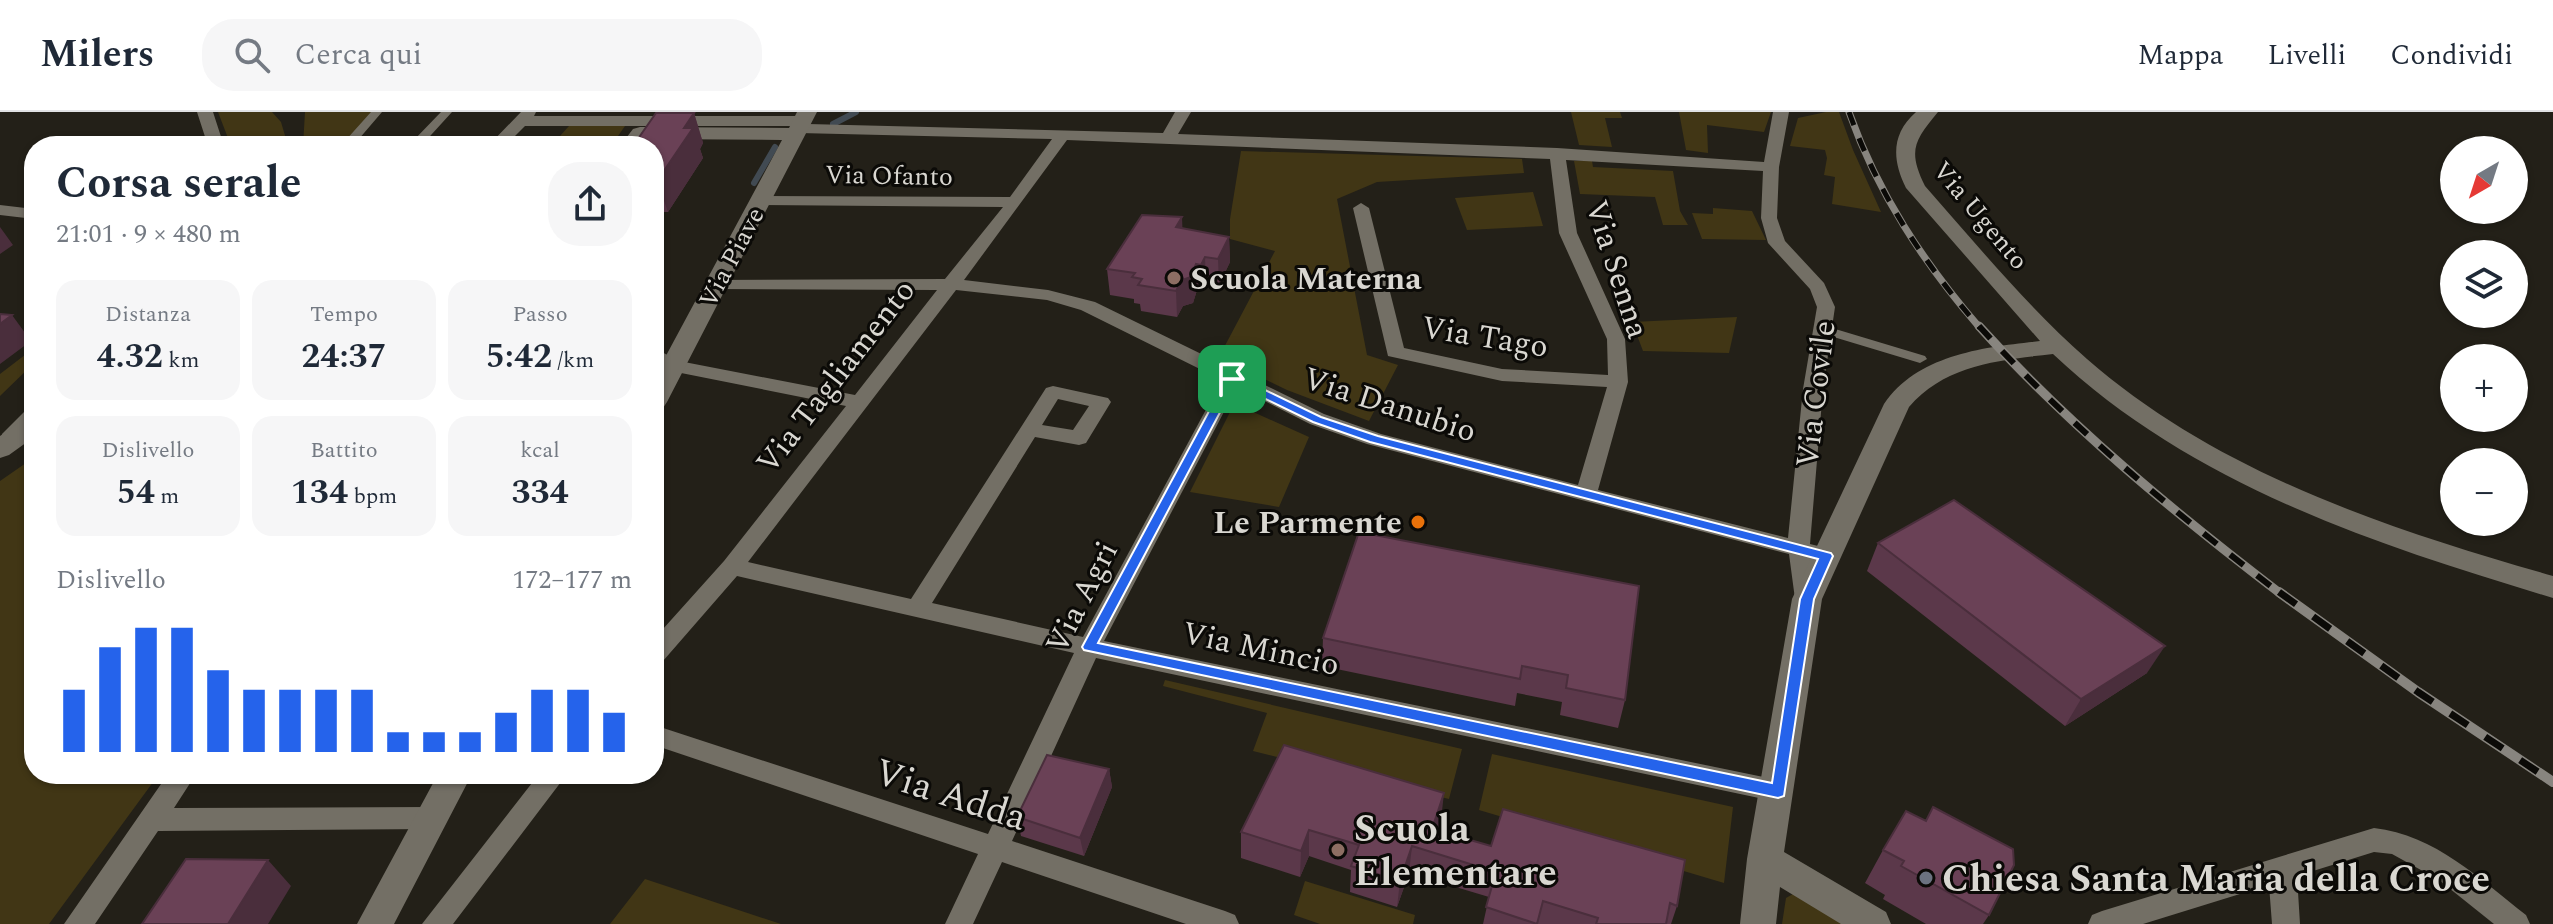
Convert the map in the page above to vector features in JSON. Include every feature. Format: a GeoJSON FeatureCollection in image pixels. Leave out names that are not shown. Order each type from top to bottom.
{"type":"FeatureCollection","features":[{"type":"Feature","properties":{"kind":"street"},"geometry":{"type":"LineString","coordinates":[[205,112],[213,136]]}},
{"type":"Feature","properties":{"kind":"street"},"geometry":{"type":"LineString","coordinates":[[355,136],[377,112]]}},
{"type":"Feature","properties":{"kind":"street"},"geometry":{"type":"LineString","coordinates":[[424,136],[447,112]]}},
{"type":"Feature","properties":{"kind":"street"},"geometry":{"type":"LineString","coordinates":[[1167,140],[1183,112]]}},
{"type":"Feature","properties":{"kind":"street","name":"Via Covile"},"geometry":{"type":"LineString","coordinates":[[1758,924],[1765,859],[1807,599],[1812,552],[1813,389],[1826,307],[1818,287],[1777,243],[1769,218],[1771,167],[1781,112]]}},
{"type":"Feature","properties":{"kind":"street","name":"Via Ugento"},"geometry":{"type":"LineString","coordinates":[[1928,112],[1919,119],[1906,140],[1904,163],[1927,201],[2058,346],[2149,420],[2186,444],[2263,484],[2370,530],[2553,587]]}},
{"type":"Feature","properties":{"kind":"street"},"geometry":{"type":"LineString","coordinates":[[506,136],[525,117],[644,128],[801,124],[1557,153],[1771,167]]}},
{"type":"Feature","properties":{"kind":"street","name":"Via Piave"},"geometry":{"type":"LineString","coordinates":[[664,359],[717,284],[801,124]]}},
{"type":"Feature","properties":{"kind":"street","name":"Via Tagliamento"},"geometry":{"type":"LineString","coordinates":[[664,644],[732,567],[1015,202],[1063,134]]}},
{"type":"Feature","properties":{"kind":"street","name":"Via Senna"},"geometry":{"type":"LineString","coordinates":[[1557,153],[1568,233],[1616,339],[1618,382],[1586,496]]}},
{"type":"Feature","properties":{"kind":"street","name":"Via Ofanto"},"geometry":{"type":"LineString","coordinates":[[762,200],[1015,202]]}},
{"type":"Feature","properties":{"kind":"street","name":"Via Tago"},"geometry":{"type":"LineString","coordinates":[[1361,208],[1395,352],[1502,375],[1618,382]]}},
{"type":"Feature","properties":{"kind":"street"},"geometry":{"type":"LineString","coordinates":[[0,210],[24,213]]}},
{"type":"Feature","properties":{"kind":"street","name":"Via Danubio"},"geometry":{"type":"LineString","coordinates":[[717,284],[948,286],[1041,293],[1088,306],[1317,419],[1374,439],[1812,552]]}},
{"type":"Feature","properties":{"kind":"street"},"geometry":{"type":"LineString","coordinates":[[1822,329],[1920,359]]}},
{"type":"Feature","properties":{"kind":"street"},"geometry":{"type":"LineString","coordinates":[[1812,552],[1908,388],[1932,373],[1993,354],[2058,346]]}},
{"type":"Feature","properties":{"kind":"street"},"geometry":{"type":"LineString","coordinates":[[664,360],[858,402]]}},
{"type":"Feature","properties":{"kind":"street","name":"Via Agri"},"geometry":{"type":"LineString","coordinates":[[959,924],[1089,647],[1232,379]]}},
{"type":"Feature","properties":{"kind":"street"},"geometry":{"type":"LineString","coordinates":[[2,447],[24,424]]}},
{"type":"Feature","properties":{"kind":"street"},"geometry":{"type":"LineString","coordinates":[[918,607],[1029,429]]}},
{"type":"Feature","properties":{"kind":"street"},"geometry":{"type":"LineString","coordinates":[[2,447],[24,431]]}},
{"type":"Feature","properties":{"kind":"street"},"geometry":{"type":"LineString","coordinates":[[2,447],[24,446]]}},
{"type":"Feature","properties":{"kind":"street","name":"Via Mincio"},"geometry":{"type":"LineString","coordinates":[[732,567],[1089,647],[1778,791]]}},
{"type":"Feature","properties":{"kind":"street","name":"Via Adda"},"geometry":{"type":"LineString","coordinates":[[664,738],[1225,924]]}},
{"type":"Feature","properties":{"kind":"street"},"geometry":{"type":"LineString","coordinates":[[78,924],[176,784]]}},
{"type":"Feature","properties":{"kind":"street"},"geometry":{"type":"LineString","coordinates":[[375,924],[450,784]]}},
{"type":"Feature","properties":{"kind":"street"},"geometry":{"type":"LineString","coordinates":[[436,924],[546,784]]}},
{"type":"Feature","properties":{"kind":"street"},"geometry":{"type":"LineString","coordinates":[[150,820],[432,818]]}},
{"type":"Feature","properties":{"kind":"street"},"geometry":{"type":"LineString","coordinates":[[2102,924],[2374,840],[2388,840],[2427,857],[2516,924]]}},
{"type":"Feature","properties":{"kind":"street"},"geometry":{"type":"LineString","coordinates":[[1765,859],[1873,924]]}},
{"type":"Feature","properties":{"kind":"street"},"geometry":{"type":"LineString","coordinates":[[2282,868],[2286,924]]}},
{"type":"Feature","properties":{"kind":"shaded area"},"geometry":{"type":"Polygon","coordinates":[[[218,112],[272,112],[281,122],[285,136],[227,136],[218,112]]]}},
{"type":"Feature","properties":{"kind":"shaded area"},"geometry":{"type":"Polygon","coordinates":[[[305,112],[377,112],[355,136],[304,136],[305,112]]]}},
{"type":"Feature","properties":{"kind":"shaded area"},"geometry":{"type":"Polygon","coordinates":[[[1571,112],[1620,112],[1622,118],[1605,118],[1612,147],[1579,145],[1571,112]]]}},
{"type":"Feature","properties":{"kind":"shaded area"},"geometry":{"type":"Polygon","coordinates":[[[1679,112],[1771,112],[1764,132],[1707,125],[1708,153],[1686,150],[1679,112]]]}},
{"type":"Feature","properties":{"kind":"shaded area"},"geometry":{"type":"Polygon","coordinates":[[[1839,112],[1881,212],[1832,204],[1835,177],[1824,175],[1825,150],[1790,146],[1798,118],[1839,112]]]}},
{"type":"Feature","properties":{"kind":"shaded area"},"geometry":{"type":"Polygon","coordinates":[[[569,126],[625,126],[618,136],[560,136],[569,126]]]}},
{"type":"Feature","properties":{"kind":"shaded area"},"geometry":{"type":"Polygon","coordinates":[[[1241,151],[1522,159],[1524,173],[1377,182],[1337,199],[1367,355],[1398,365],[1369,421],[1287,390],[1219,357],[1275,251],[1230,239],[1230,219],[1241,151]]]}},
{"type":"Feature","properties":{"kind":"shaded area"},"geometry":{"type":"Polygon","coordinates":[[[1574,161],[1592,161],[1593,167],[1673,171],[1680,211],[1688,225],[1663,225],[1655,197],[1580,194],[1574,161]]]}},
{"type":"Feature","properties":{"kind":"shaded area"},"geometry":{"type":"Polygon","coordinates":[[[1533,192],[1543,226],[1467,230],[1455,198],[1533,192]]]}},
{"type":"Feature","properties":{"kind":"shaded area"},"geometry":{"type":"Polygon","coordinates":[[[1713,208],[1752,211],[1766,240],[1702,239],[1692,213],[1713,214],[1713,208]]]}},
{"type":"Feature","properties":{"kind":"shaded area"},"geometry":{"type":"Polygon","coordinates":[[[1737,317],[1729,353],[1643,351],[1632,322],[1737,317]]]}},
{"type":"Feature","properties":{"kind":"shaded area"},"geometry":{"type":"Polygon","coordinates":[[[24,356],[24,373],[0,396],[0,374],[24,356]]]}},
{"type":"Feature","properties":{"kind":"shaded area"},"geometry":{"type":"Polygon","coordinates":[[[1240,406],[1309,437],[1279,507],[1190,492],[1230,412],[1240,406]]]}},
{"type":"Feature","properties":{"kind":"shaded area"},"geometry":{"type":"Polygon","coordinates":[[[24,464],[24,784],[152,784],[49,924],[0,924],[0,481],[24,464]]]}},
{"type":"Feature","properties":{"kind":"shaded area"},"geometry":{"type":"Polygon","coordinates":[[[1165,680],[1462,749],[1449,799],[1253,751],[1267,713],[1163,686],[1165,680]]]}},
{"type":"Feature","properties":{"kind":"shaded area"},"geometry":{"type":"Polygon","coordinates":[[[1492,754],[1733,807],[1724,883],[1479,810],[1492,754]]]}},
{"type":"Feature","properties":{"kind":"shaded area"},"geometry":{"type":"Polygon","coordinates":[[[645,879],[781,924],[610,924],[645,879]]]}},
{"type":"Feature","properties":{"kind":"shaded area"},"geometry":{"type":"Polygon","coordinates":[[[1305,881],[1415,915],[1413,924],[1320,924],[1294,915],[1305,881]]]}},
{"type":"Feature","properties":{"kind":"shaded area"},"geometry":{"type":"Polygon","coordinates":[[[1793,894],[1849,924],[1782,924],[1786,898],[1793,894]]]}},
{"type":"Feature","properties":{"kind":"building"},"geometry":{"type":"Polygon","coordinates":[[[656,113],[694,113],[684,128],[693,128],[664,171],[664,136],[640,136],[656,113]]]}},
{"type":"Feature","properties":{"kind":"building"},"geometry":{"type":"Polygon","coordinates":[[[1142,215],[1182,217],[1176,227],[1229,237],[1218,259],[1205,257],[1201,265],[1196,264],[1191,277],[1182,280],[1176,291],[1138,285],[1142,279],[1132,277],[1135,273],[1107,269],[1142,215]]]}},
{"type":"Feature","properties":{"kind":"building"},"geometry":{"type":"Polygon","coordinates":[[[0,314],[12,315],[0,324],[0,314]]]}},
{"type":"Feature","properties":{"kind":"building"},"geometry":{"type":"Polygon","coordinates":[[[1954,500],[2165,646],[2081,699],[1878,543],[1954,500]]]}},
{"type":"Feature","properties":{"kind":"building"},"geometry":{"type":"Polygon","coordinates":[[[1359,532],[1639,586],[1625,700],[1566,688],[1568,675],[1522,666],[1520,679],[1323,638],[1359,532]]]}},
{"type":"Feature","properties":{"kind":"building","name":"Scuola Elementare"},"geometry":{"type":"Polygon","coordinates":[[[1284,745],[1444,793],[1432,829],[1491,846],[1503,809],[1685,860],[1677,906],[1670,903],[1666,924],[1596,924],[1598,918],[1543,901],[1537,924],[1486,907],[1496,872],[1412,846],[1400,881],[1351,866],[1359,845],[1309,830],[1301,851],[1241,832],[1284,745]]]}},
{"type":"Feature","properties":{"kind":"building"},"geometry":{"type":"Polygon","coordinates":[[[1047,755],[1109,769],[1080,838],[1017,817],[1047,755]]]}},
{"type":"Feature","properties":{"kind":"building"},"geometry":{"type":"Polygon","coordinates":[[[1933,807],[2013,849],[2014,865],[1989,915],[1901,866],[1904,861],[1883,850],[1906,811],[1926,821],[1933,807]]]}},
{"type":"Feature","properties":{"kind":"building"},"geometry":{"type":"Polygon","coordinates":[[[186,859],[268,860],[228,924],[142,924],[186,859]]]}},
{"type":"Feature","properties":{"kind":"waterway"},"geometry":{"type":"LineString","coordinates":[[833,124],[856,112]]}},
{"type":"Feature","properties":{"kind":"waterway"},"geometry":{"type":"LineString","coordinates":[[754,183],[775,147]]}},
{"type":"Feature","properties":{"kind":"railway"},"geometry":{"type":"LineString","coordinates":[[1849,112],[1874,171],[1904,226],[1980,328]]}},
{"type":"Feature","properties":{"kind":"railway"},"geometry":{"type":"LineString","coordinates":[[1979,326],[2049,399],[2124,467],[2281,594]]}},
{"type":"Feature","properties":{"kind":"railway"},"geometry":{"type":"LineString","coordinates":[[2279,592],[2418,692],[2553,782]]}},
{"type":"Feature","properties":{"kind":"place","name":"Scuola Materna"},"geometry":{"type":"Point","coordinates":[1174,278]}},
{"type":"Feature","properties":{"kind":"place","name":"Le Parmente"},"geometry":{"type":"Point","coordinates":[1418,522]}},
{"type":"Feature","properties":{"kind":"place","name":"Scuola Elementare"},"geometry":{"type":"Point","coordinates":[1338,850]}},
{"type":"Feature","properties":{"kind":"place","name":"Chiesa Santa Maria della Croce"},"geometry":{"type":"Point","coordinates":[1926,878]}},
{"type":"Feature","properties":{"kind":"route"},"geometry":{"type":"LineString","coordinates":[[1232,379],[1317,419],[1374,439],[1826,556],[1807,599],[1778,791],[1089,647],[1232,379]]}}]}
